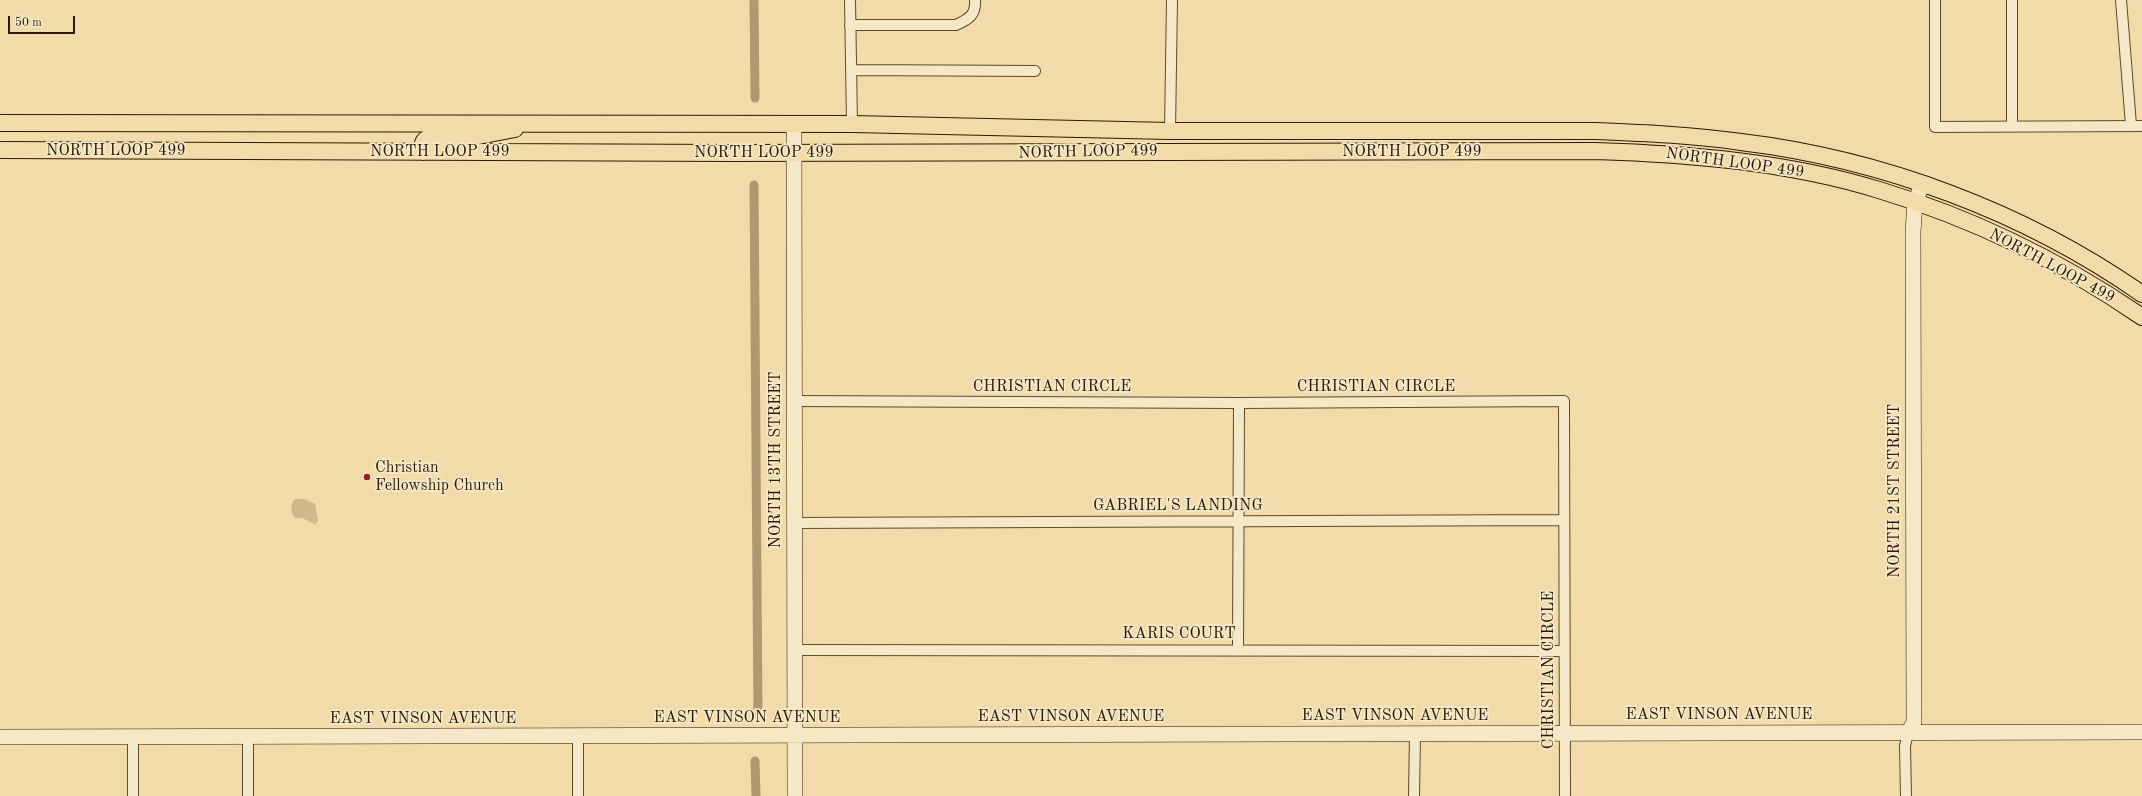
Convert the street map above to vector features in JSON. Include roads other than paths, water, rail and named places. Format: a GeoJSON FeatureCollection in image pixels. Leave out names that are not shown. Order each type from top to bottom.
{"type":"FeatureCollection","features":[{"type":"Feature","properties":{"kind":"main road","name":"NORTH LOOP 499"},"geometry":{"type":"LineString","coordinates":[[0,123],[852,124],[1170,131],[1596,131],[1658,133],[1741,142],[1818,155],[1884,171],[1989,210],[2041,234],[2088,260],[2142,294]]}},
{"type":"Feature","properties":{"kind":"main road"},"geometry":{"type":"LineString","coordinates":[[423,152],[422,145],[424,140],[428,138],[468,138],[511,131],[531,123]]}},
{"type":"Feature","properties":{"kind":"main road"},"geometry":{"type":"LineString","coordinates":[[1024,152],[1074,142],[1165,140],[1170,131]]}},
{"type":"Feature","properties":{"kind":"main road","name":"NORTH LOOP 499"},"geometry":{"type":"LineString","coordinates":[[0,150],[794,153],[1595,151],[1657,153],[1739,161],[1814,174],[1879,190],[1981,228],[2032,251],[2078,277],[2142,317]]}},
{"type":"Feature","properties":{"kind":"street"},"geometry":{"type":"LineString","coordinates":[[850,0],[852,124]]}},
{"type":"Feature","properties":{"kind":"street"},"geometry":{"type":"LineString","coordinates":[[850,25],[956,25],[969,19],[975,10],[975,0]]}},
{"type":"Feature","properties":{"kind":"street"},"geometry":{"type":"LineString","coordinates":[[1170,131],[1172,0]]}},
{"type":"Feature","properties":{"kind":"street"},"geometry":{"type":"LineString","coordinates":[[1935,0],[1934,127],[2142,126]]}},
{"type":"Feature","properties":{"kind":"street"},"geometry":{"type":"LineString","coordinates":[[2012,0],[2012,127]]}},
{"type":"Feature","properties":{"kind":"street"},"geometry":{"type":"LineString","coordinates":[[2121,0],[2131,125]]}},
{"type":"Feature","properties":{"kind":"street"},"geometry":{"type":"LineString","coordinates":[[851,70],[1035,71]]}},
{"type":"Feature","properties":{"kind":"street","name":"NORTH 13TH STREET"},"geometry":{"type":"LineString","coordinates":[[794,124],[795,796]]}},
{"type":"Feature","properties":{"kind":"street","name":"NORTH 21ST STREET"},"geometry":{"type":"LineString","coordinates":[[1906,796],[1905,746],[1908,733],[1914,722],[1912,276],[1915,203],[1922,184]]}},
{"type":"Feature","properties":{"kind":"street","name":"CHRISTIAN CIRCLE"},"geometry":{"type":"LineString","coordinates":[[794,401],[1239,403],[1564,401],[1562,520],[1565,796]]}},
{"type":"Feature","properties":{"kind":"street"},"geometry":{"type":"LineString","coordinates":[[1238,649],[1239,403]]}},
{"type":"Feature","properties":{"kind":"street","name":"GABRIEL'S LANDING"},"geometry":{"type":"LineString","coordinates":[[794,523],[1562,520]]}},
{"type":"Feature","properties":{"kind":"street","name":"KARIS COURT"},"geometry":{"type":"LineString","coordinates":[[795,650],[1238,649],[1564,651]]}},
{"type":"Feature","properties":{"kind":"street","name":"EAST VINSON AVENUE"},"geometry":{"type":"LineString","coordinates":[[0,738],[2142,732]]}},
{"type":"Feature","properties":{"kind":"street"},"geometry":{"type":"LineString","coordinates":[[1414,796],[1415,734]]}},
{"type":"Feature","properties":{"kind":"street"},"geometry":{"type":"LineString","coordinates":[[578,736],[578,796]]}},
{"type":"Feature","properties":{"kind":"street"},"geometry":{"type":"LineString","coordinates":[[133,738],[133,796]]}},
{"type":"Feature","properties":{"kind":"street"},"geometry":{"type":"LineString","coordinates":[[248,738],[248,796]]}},
{"type":"Feature","properties":{"kind":"waterway"},"geometry":{"type":"LineString","coordinates":[[754,0],[755,98]]}},
{"type":"Feature","properties":{"kind":"waterway"},"geometry":{"type":"LineString","coordinates":[[754,185],[758,715]]}},
{"type":"Feature","properties":{"kind":"waterway"},"geometry":{"type":"LineString","coordinates":[[755,761],[756,796]]}},
{"type":"Feature","properties":{"kind":"place","name":"Christian Fellowship Church"},"geometry":{"type":"Point","coordinates":[367,477]}}]}
